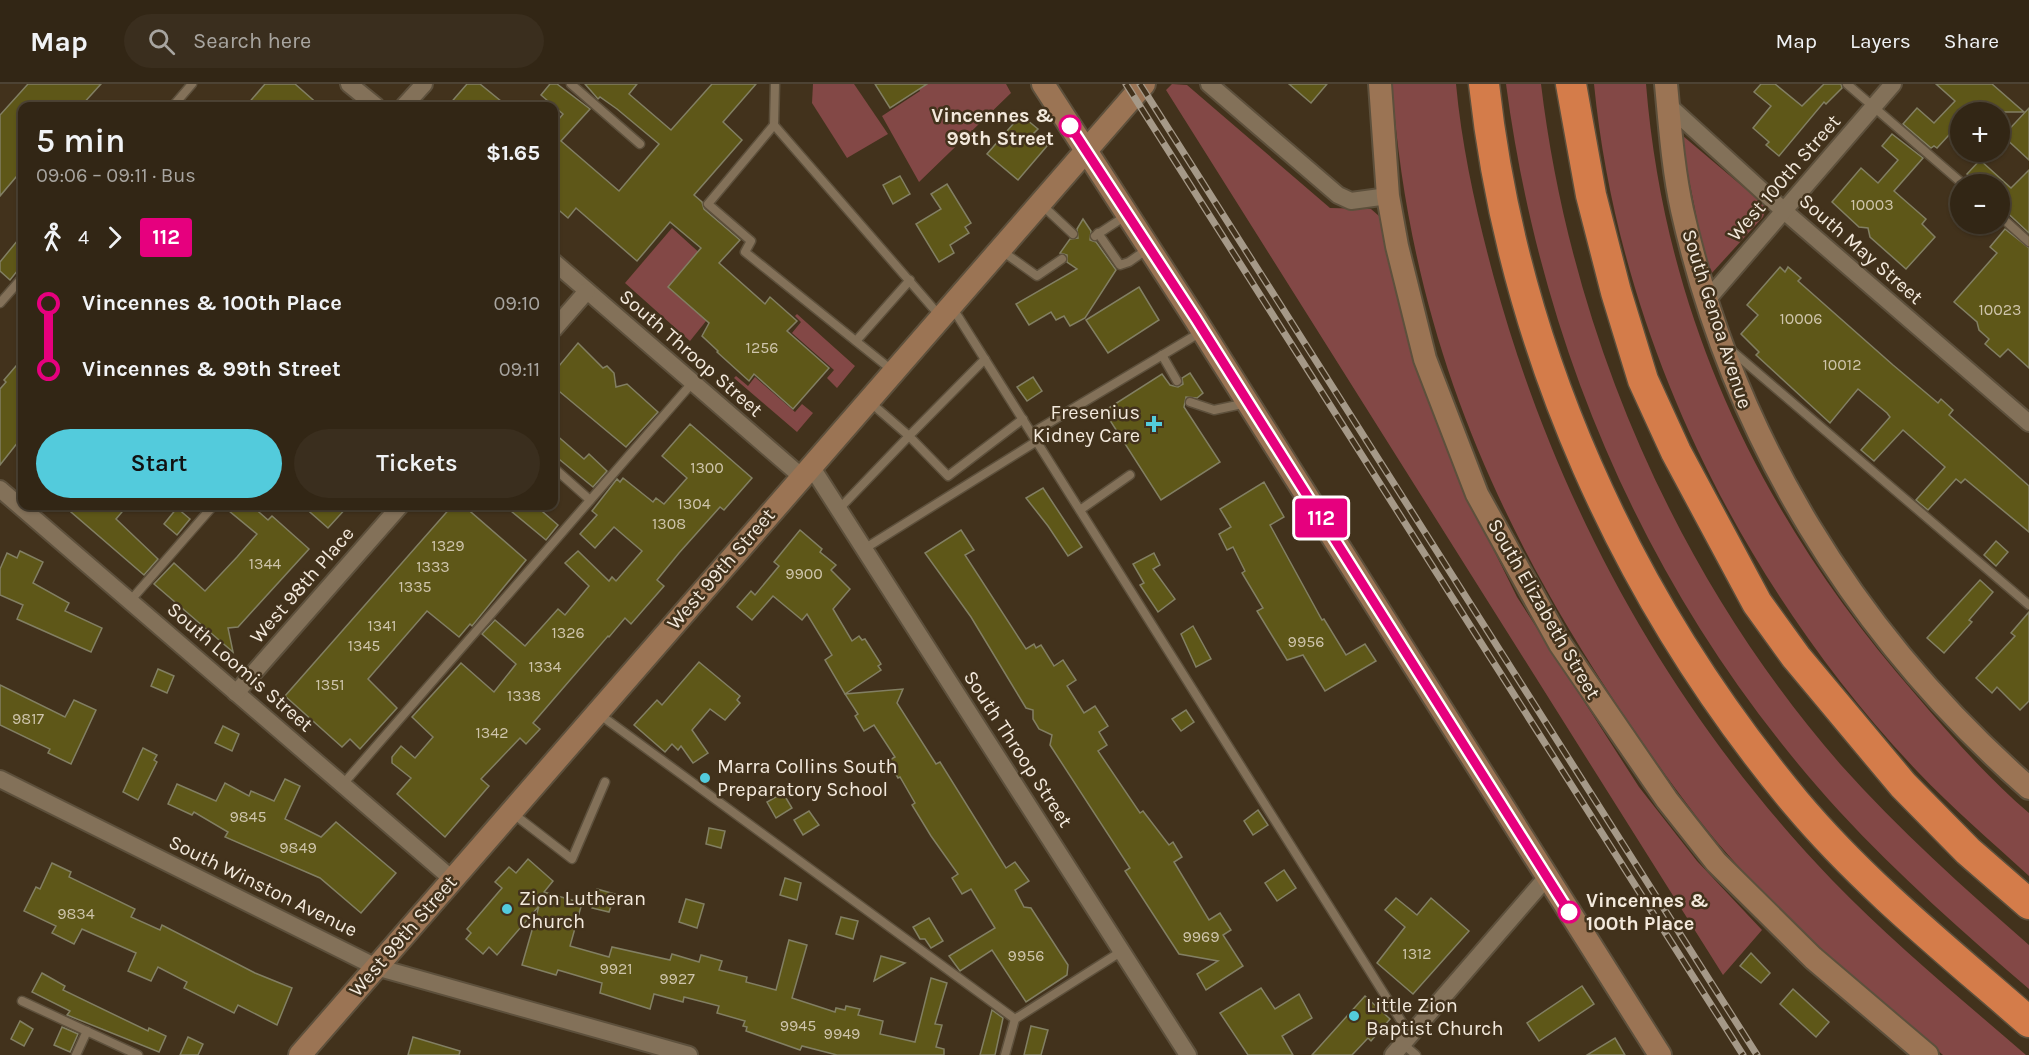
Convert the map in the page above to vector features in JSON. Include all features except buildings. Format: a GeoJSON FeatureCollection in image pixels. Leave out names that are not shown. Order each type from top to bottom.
{"type":"FeatureCollection","features":[{"type":"Feature","properties":{"kind":"highway"},"geometry":{"type":"LineString","coordinates":[[1484,84],[1502,201],[1527,305],[1557,395],[1592,481],[1678,643],[1733,722],[1798,805],[1865,875],[2029,1022]]}},
{"type":"Feature","properties":{"kind":"highway"},"geometry":{"type":"LineString","coordinates":[[1571,84],[1591,195],[1616,292],[1643,380],[1676,452],[1757,603],[1796,657],[1903,785],[1968,851],[2029,904]]}},
{"type":"Feature","properties":{"kind":"street"},"geometry":{"type":"LineString","coordinates":[[350,84],[368,102]]}},
{"type":"Feature","properties":{"kind":"street"},"geometry":{"type":"LineString","coordinates":[[408,102],[424,84]]}},
{"type":"Feature","properties":{"kind":"street"},"geometry":{"type":"LineString","coordinates":[[1043,84],[1203,331],[1660,1055]]}},
{"type":"Feature","properties":{"kind":"street","name":"West 99th Street"},"geometry":{"type":"LineString","coordinates":[[300,1055],[1144,84]]}},
{"type":"Feature","properties":{"kind":"street"},"geometry":{"type":"LineString","coordinates":[[1209,84],[1338,195],[1351,201],[1388,196]]}},
{"type":"Feature","properties":{"kind":"street","name":"South Elizabeth Street"},"geometry":{"type":"LineString","coordinates":[[1380,84],[1388,196],[1397,246],[1429,369],[1477,494],[1560,644],[1666,800],[1716,862],[1756,905],[1813,958],[1927,1055]]}},
{"type":"Feature","properties":{"kind":"street","name":"West 100th Street"},"geometry":{"type":"LineString","coordinates":[[1707,300],[1893,84]]}},
{"type":"Feature","properties":{"kind":"street","name":"South May Street"},"geometry":{"type":"LineString","coordinates":[[1667,95],[1783,210],[2029,423]]}},
{"type":"Feature","properties":{"kind":"street","name":"South Genoa Avenue"},"geometry":{"type":"LineString","coordinates":[[1667,95],[1673,162],[1682,209],[1707,300],[1743,404],[1785,487],[1832,565],[1912,671],[1964,727],[2027,781]]}},
{"type":"Feature","properties":{"kind":"street","name":"South Throop Street"},"geometry":{"type":"LineString","coordinates":[[558,266],[693,382],[806,471],[839,509],[1188,1055]]}},
{"type":"Feature","properties":{"kind":"street"},"geometry":{"type":"LineString","coordinates":[[558,324],[587,291]]}},
{"type":"Feature","properties":{"kind":"street","name":"South Loomis Street"},"geometry":{"type":"LineString","coordinates":[[0,489],[18,501]]}},
{"type":"Feature","properties":{"kind":"street","name":"South Loomis Street"},"geometry":{"type":"LineString","coordinates":[[29,510],[130,601],[344,783],[452,879]]}},
{"type":"Feature","properties":{"kind":"street","name":"West 98th Place"},"geometry":{"type":"LineString","coordinates":[[236,693],[396,510]]}},
{"type":"Feature","properties":{"kind":"street","name":"South Winston Avenue"},"geometry":{"type":"LineString","coordinates":[[0,779],[376,967],[689,1055]]}},
{"type":"Feature","properties":{"kind":"street"},"geometry":{"type":"LineString","coordinates":[[1402,1045],[1547,877]]}},
{"type":"Feature","properties":{"kind":"lane"},"geometry":{"type":"LineString","coordinates":[[176,102],[192,84]]}},
{"type":"Feature","properties":{"kind":"lane"},"geometry":{"type":"LineString","coordinates":[[571,84],[640,144]]}},
{"type":"Feature","properties":{"kind":"lane"},"geometry":{"type":"LineString","coordinates":[[775,84],[774,125],[708,204],[751,242],[745,252],[893,372]]}},
{"type":"Feature","properties":{"kind":"lane"},"geometry":{"type":"LineString","coordinates":[[1847,84],[1951,174]]}},
{"type":"Feature","properties":{"kind":"lane"},"geometry":{"type":"LineString","coordinates":[[774,125],[909,280],[946,311],[985,359],[1080,510],[1402,1045],[1416,1055]]}},
{"type":"Feature","properties":{"kind":"lane"},"geometry":{"type":"LineString","coordinates":[[1040,203],[1073,234]]}},
{"type":"Feature","properties":{"kind":"lane"},"geometry":{"type":"LineString","coordinates":[[1127,215],[1096,235],[1120,265],[1129,262],[1149,248]]}},
{"type":"Feature","properties":{"kind":"lane"},"geometry":{"type":"LineString","coordinates":[[2010,225],[2029,242]]}},
{"type":"Feature","properties":{"kind":"lane"},"geometry":{"type":"LineString","coordinates":[[999,249],[1037,276],[1062,259]]}},
{"type":"Feature","properties":{"kind":"lane"},"geometry":{"type":"LineString","coordinates":[[855,341],[909,280]]}},
{"type":"Feature","properties":{"kind":"lane"},"geometry":{"type":"LineString","coordinates":[[0,303],[18,283]]}},
{"type":"Feature","properties":{"kind":"lane"},"geometry":{"type":"LineString","coordinates":[[864,549],[1034,437],[1203,331]]}},
{"type":"Feature","properties":{"kind":"lane"},"geometry":{"type":"LineString","coordinates":[[1720,341],[2029,605]]}},
{"type":"Feature","properties":{"kind":"lane"},"geometry":{"type":"LineString","coordinates":[[1162,355],[1177,381]]}},
{"type":"Feature","properties":{"kind":"lane"},"geometry":{"type":"LineString","coordinates":[[839,509],[985,359]]}},
{"type":"Feature","properties":{"kind":"lane"},"geometry":{"type":"LineString","coordinates":[[344,783],[693,382]]}},
{"type":"Feature","properties":{"kind":"lane"},"geometry":{"type":"LineString","coordinates":[[868,400],[909,436],[948,476],[1023,419]]}},
{"type":"Feature","properties":{"kind":"lane"},"geometry":{"type":"LineString","coordinates":[[1190,402],[1214,410],[1248,403]]}},
{"type":"Feature","properties":{"kind":"lane"},"geometry":{"type":"LineString","coordinates":[[558,472],[590,500]]}},
{"type":"Feature","properties":{"kind":"lane"},"geometry":{"type":"LineString","coordinates":[[1080,510],[1130,475]]}},
{"type":"Feature","properties":{"kind":"lane"},"geometry":{"type":"LineString","coordinates":[[130,601],[210,510]]}},
{"type":"Feature","properties":{"kind":"lane"},"geometry":{"type":"LineString","coordinates":[[597,712],[1015,1019]]}},
{"type":"Feature","properties":{"kind":"lane"},"geometry":{"type":"LineString","coordinates":[[511,812],[572,859],[605,782]]}},
{"type":"Feature","properties":{"kind":"lane"},"geometry":{"type":"LineString","coordinates":[[1005,1055],[1015,1019],[1122,951]]}},
{"type":"Feature","properties":{"kind":"lane"},"geometry":{"type":"LineString","coordinates":[[22,1001],[138,1055]]}},
{"type":"Feature","properties":{"kind":"lane"},"geometry":{"type":"LineString","coordinates":[[76,1055],[87,1031]]}},
{"type":"Feature","properties":{"kind":"shaded area"},"geometry":{"type":"Polygon","coordinates":[[[813,84],[854,84],[888,134],[847,158],[812,103],[813,84]]]}},
{"type":"Feature","properties":{"kind":"shaded area"},"geometry":{"type":"Polygon","coordinates":[[[1006,84],[1011,93],[919,182],[882,116],[920,91],[917,85],[1006,84]]]}},
{"type":"Feature","properties":{"kind":"shaded area"},"geometry":{"type":"Polygon","coordinates":[[[1172,84],[1187,85],[1330,208],[1371,209],[1379,216],[1384,229],[1391,274],[1428,400],[1461,484],[1517,597],[1639,787],[1697,861],[1762,930],[1723,975],[1166,90],[1172,84]]]}},
{"type":"Feature","properties":{"kind":"shaded area"},"geometry":{"type":"Polygon","coordinates":[[[1392,84],[1456,84],[1462,133],[1476,206],[1494,278],[1520,362],[1550,444],[1585,523],[1625,600],[1670,674],[1719,746],[1773,815],[1832,880],[1902,948],[2026,1055],[1943,1055],[1813,941],[1739,867],[1692,811],[1621,711],[1574,637],[1532,563],[1495,489],[1463,413],[1437,335],[1416,255],[1401,171],[1392,84]]]}},
{"type":"Feature","properties":{"kind":"shaded area"},"geometry":{"type":"Polygon","coordinates":[[[1506,84],[1541,84],[1556,177],[1577,269],[1606,359],[1640,447],[1681,532],[1729,614],[1782,692],[1841,765],[1956,880],[2029,945],[2029,989],[1909,881],[1840,812],[1774,734],[1714,651],[1662,564],[1617,474],[1578,380],[1547,284],[1523,185],[1506,84]]]}},
{"type":"Feature","properties":{"kind":"shaded area"},"geometry":{"type":"Polygon","coordinates":[[[1594,84],[1646,84],[1657,171],[1675,254],[1699,334],[1730,412],[1768,486],[1812,558],[1861,628],[1956,741],[1999,786],[2029,813],[2029,876],[1930,785],[1854,699],[1796,621],[1744,539],[1699,453],[1661,364],[1630,272],[1608,179],[1594,84]]]}},
{"type":"Feature","properties":{"kind":"shaded area"},"geometry":{"type":"Polygon","coordinates":[[[1683,136],[1767,207],[1763,217],[1711,274],[1707,270],[1682,144],[1683,136]]]}},
{"type":"Feature","properties":{"kind":"shaded area"},"geometry":{"type":"Polygon","coordinates":[[[672,228],[735,285],[690,341],[625,283],[672,228]]]}},
{"type":"Feature","properties":{"kind":"shaded area"},"geometry":{"type":"Polygon","coordinates":[[[797,314],[855,366],[837,388],[827,378],[834,370],[792,333],[801,322],[795,316],[797,314]]]}},
{"type":"Feature","properties":{"kind":"shaded area"},"geometry":{"type":"Polygon","coordinates":[[[736,376],[748,386],[755,377],[795,412],[802,404],[813,413],[797,432],[734,378],[736,376]]]}},
{"type":"Feature","properties":{"kind":"railway"},"geometry":{"type":"LineString","coordinates":[[1126,84],[1743,1055]]}},
{"type":"Feature","properties":{"kind":"railway"},"geometry":{"type":"LineString","coordinates":[[1140,84],[1757,1055]]}},
{"type":"Feature","properties":{"kind":"bus line","name":"112"},"geometry":{"type":"LineString","coordinates":[[1070,126],[1196,319],[1569,912]]}},
{"type":"Feature","properties":{"kind":"place","name":"Vincennes & 99th Street"},"geometry":{"type":"Point","coordinates":[1070,126]}},
{"type":"Feature","properties":{"kind":"place","name":"Fresenius Kidney Care"},"geometry":{"type":"Point","coordinates":[1154,424]}},
{"type":"Feature","properties":{"kind":"place","name":"Marra Collins South Preparatory School"},"geometry":{"type":"Point","coordinates":[705,778]}},
{"type":"Feature","properties":{"kind":"place","name":"Zion Lutheran Church"},"geometry":{"type":"Point","coordinates":[507,909]}},
{"type":"Feature","properties":{"kind":"place","name":"Vincennes & 100th Place"},"geometry":{"type":"Point","coordinates":[1569,912]}},
{"type":"Feature","properties":{"kind":"place","name":"Little Zion Baptist Church"},"geometry":{"type":"Point","coordinates":[1354,1016]}}]}
